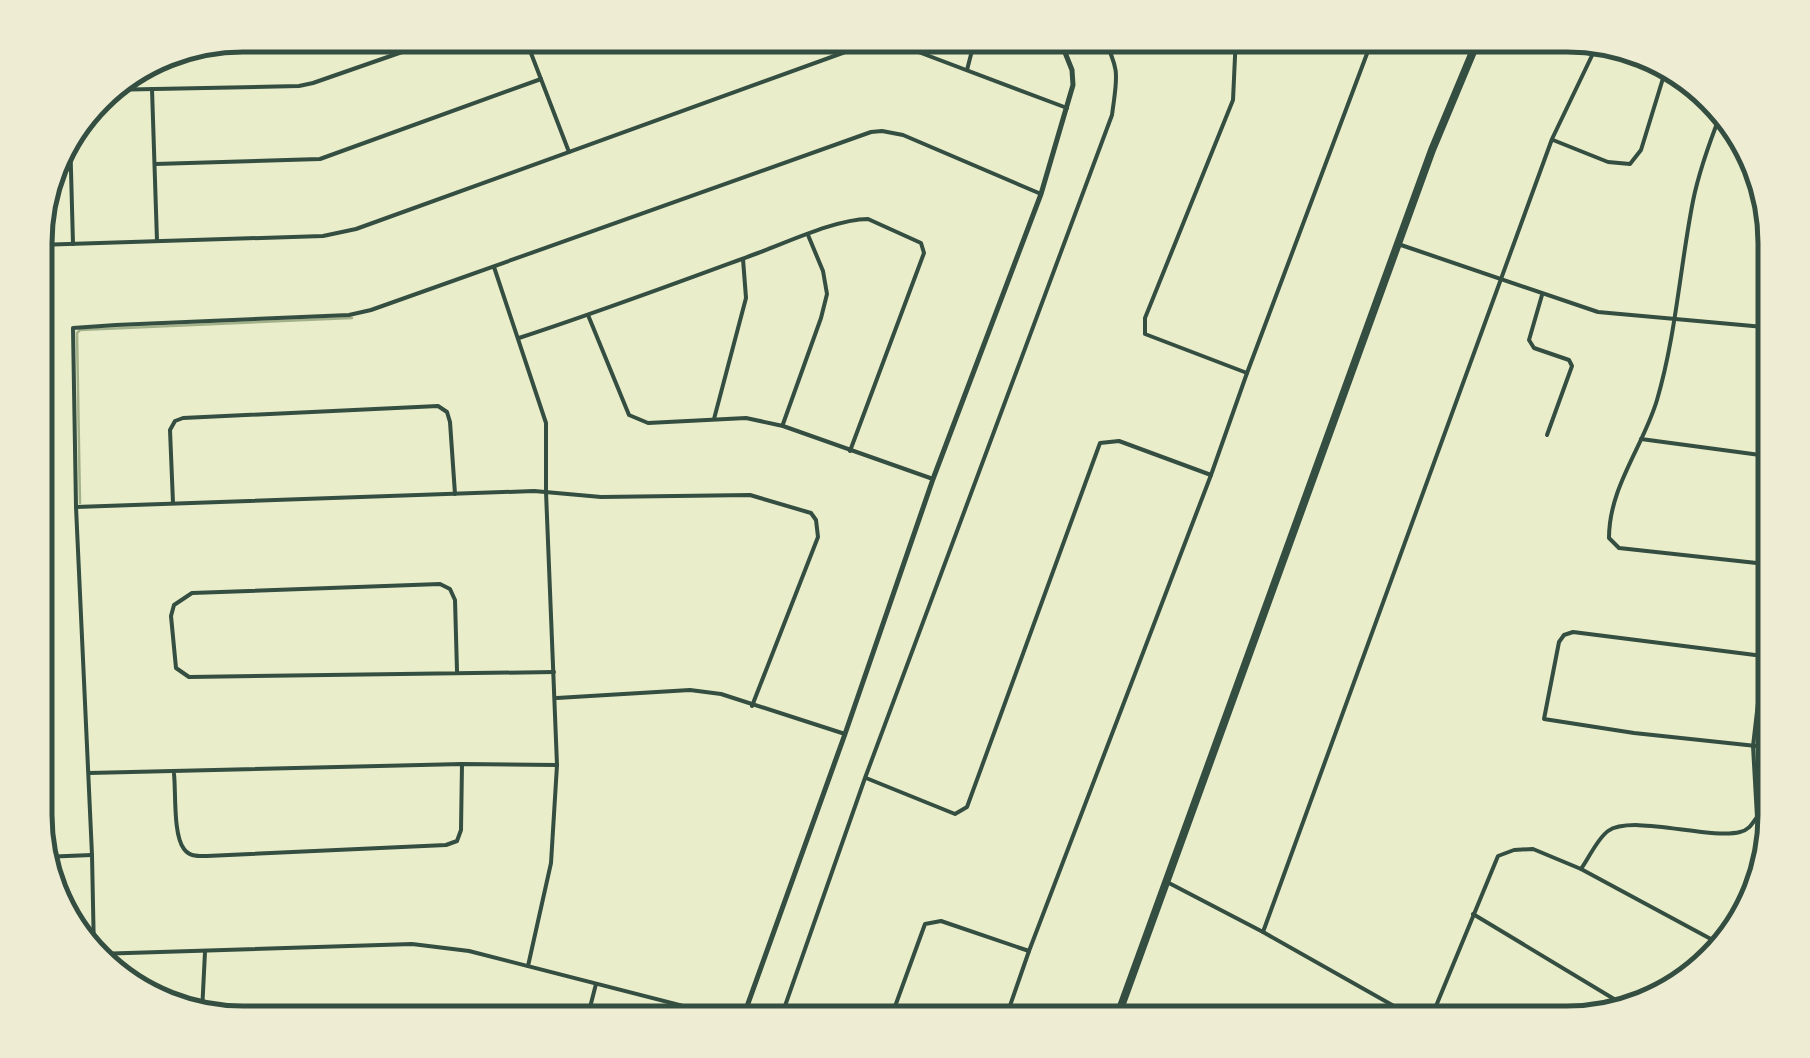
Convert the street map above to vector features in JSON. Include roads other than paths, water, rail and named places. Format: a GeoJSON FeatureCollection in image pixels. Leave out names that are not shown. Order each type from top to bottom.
{"type":"FeatureCollection","features":[{"type":"Feature","properties":{"kind":"highway"},"geometry":{"type":"LineString","coordinates":[[1122,1005],[1398,243],[1472,52]]}},
{"type":"Feature","properties":{"kind":"street"},"geometry":{"type":"LineString","coordinates":[[920,52],[1068,108]]}},
{"type":"Feature","properties":{"kind":"street"},"geometry":{"type":"LineString","coordinates":[[967,70],[972,52]]}},
{"type":"Feature","properties":{"kind":"street"},"geometry":{"type":"LineString","coordinates":[[747,1006],[933,480],[1041,194],[1073,85],[1065,52]]}},
{"type":"Feature","properties":{"kind":"street"},"geometry":{"type":"LineString","coordinates":[[785,1006],[864,778],[1112,116],[1117,73],[1111,52]]}},
{"type":"Feature","properties":{"kind":"street"},"geometry":{"type":"LineString","coordinates":[[1235,52],[1233,100],[1145,318],[1146,334],[1247,372]]}},
{"type":"Feature","properties":{"kind":"street"},"geometry":{"type":"LineString","coordinates":[[1010,1005],[1368,52]]}},
{"type":"Feature","properties":{"kind":"street"},"geometry":{"type":"LineString","coordinates":[[132,89],[299,86],[401,53]]}},
{"type":"Feature","properties":{"kind":"street"},"geometry":{"type":"LineString","coordinates":[[531,53],[569,152]]}},
{"type":"Feature","properties":{"kind":"street"},"geometry":{"type":"LineString","coordinates":[[52,245],[323,236],[356,229],[844,53]]}},
{"type":"Feature","properties":{"kind":"street"},"geometry":{"type":"LineString","coordinates":[[1263,932],[1552,140],[1593,54]]}},
{"type":"Feature","properties":{"kind":"street"},"geometry":{"type":"LineString","coordinates":[[155,164],[320,159],[541,79]]}},
{"type":"Feature","properties":{"kind":"street"},"geometry":{"type":"LineString","coordinates":[[1552,140],[1608,162],[1630,164],[1641,150],[1663,79]]}},
{"type":"Feature","properties":{"kind":"street"},"geometry":{"type":"LineString","coordinates":[[152,89],[157,241]]}},
{"type":"Feature","properties":{"kind":"street"},"geometry":{"type":"LineString","coordinates":[[1717,126],[1692,204],[1675,318],[1656,402],[1617,492],[1610,538],[1619,548],[1757,563]]}},
{"type":"Feature","properties":{"kind":"street"},"geometry":{"type":"LineString","coordinates":[[94,934],[76,506],[74,328],[349,315],[372,310],[871,132],[903,135],[1041,194]]}},
{"type":"Feature","properties":{"kind":"street"},"geometry":{"type":"LineString","coordinates":[[70,167],[73,244]]}},
{"type":"Feature","properties":{"kind":"street"},"geometry":{"type":"LineString","coordinates":[[518,338],[808,234],[868,218],[916,240],[924,248],[850,451]]}},
{"type":"Feature","properties":{"kind":"street"},"geometry":{"type":"LineString","coordinates":[[783,426],[827,294],[823,271],[808,234]]}},
{"type":"Feature","properties":{"kind":"street"},"geometry":{"type":"LineString","coordinates":[[1398,243],[1598,312],[1757,326]]}},
{"type":"Feature","properties":{"kind":"street"},"geometry":{"type":"LineString","coordinates":[[714,419],[746,298],[743,259]]}},
{"type":"Feature","properties":{"kind":"street"},"geometry":{"type":"LineString","coordinates":[[494,266],[546,423],[557,765],[553,853],[528,966]]}},
{"type":"Feature","properties":{"kind":"street"},"geometry":{"type":"LineString","coordinates":[[1542,294],[1530,340],[1534,348],[1569,360],[1572,366],[1547,435]]}},
{"type":"Feature","properties":{"kind":"street"},"geometry":{"type":"LineString","coordinates":[[588,316],[629,415],[648,423],[746,418],[783,426],[933,480]]}},
{"type":"Feature","properties":{"kind":"street"},"geometry":{"type":"LineString","coordinates":[[173,505],[170,430],[175,421],[183,418],[438,406],[450,422],[455,494]]}},
{"type":"Feature","properties":{"kind":"street"},"geometry":{"type":"LineString","coordinates":[[1640,439],[1757,456]]}},
{"type":"Feature","properties":{"kind":"street"},"geometry":{"type":"LineString","coordinates":[[864,778],[955,814],[967,807],[1100,443],[1119,441],[1211,474]]}},
{"type":"Feature","properties":{"kind":"street"},"geometry":{"type":"LineString","coordinates":[[76,506],[546,492],[601,497],[750,495],[811,513],[818,537],[752,706]]}},
{"type":"Feature","properties":{"kind":"street"},"geometry":{"type":"LineString","coordinates":[[457,672],[456,600],[450,588],[440,584],[192,593],[174,605],[171,616],[176,668],[189,676],[554,672]]}},
{"type":"Feature","properties":{"kind":"street"},"geometry":{"type":"LineString","coordinates":[[1757,655],[1573,632],[1559,642],[1544,719],[1757,746]]}},
{"type":"Feature","properties":{"kind":"street"},"geometry":{"type":"LineString","coordinates":[[555,698],[690,690],[721,694],[845,734]]}},
{"type":"Feature","properties":{"kind":"street"},"geometry":{"type":"LineString","coordinates":[[1581,869],[1614,828],[1736,833],[1751,826],[1757,817],[1753,746],[1757,710]]}},
{"type":"Feature","properties":{"kind":"street"},"geometry":{"type":"LineString","coordinates":[[174,772],[178,837],[185,850],[194,856],[446,845],[458,841],[462,764]]}},
{"type":"Feature","properties":{"kind":"street"},"geometry":{"type":"LineString","coordinates":[[89,773],[557,765]]}},
{"type":"Feature","properties":{"kind":"street"},"geometry":{"type":"LineString","coordinates":[[1435,1005],[1498,856],[1506,852],[1532,849],[1581,869],[1712,939]]}},
{"type":"Feature","properties":{"kind":"street"},"geometry":{"type":"LineString","coordinates":[[57,856],[92,854]]}},
{"type":"Feature","properties":{"kind":"street"},"geometry":{"type":"LineString","coordinates":[[1167,882],[1395,1005]]}},
{"type":"Feature","properties":{"kind":"street"},"geometry":{"type":"LineString","coordinates":[[1473,914],[1614,999]]}},
{"type":"Feature","properties":{"kind":"street"},"geometry":{"type":"LineString","coordinates":[[894,1006],[924,924],[941,921],[1029,951]]}},
{"type":"Feature","properties":{"kind":"street"},"geometry":{"type":"LineString","coordinates":[[112,954],[412,944],[469,951],[682,1006]]}},
{"type":"Feature","properties":{"kind":"street"},"geometry":{"type":"LineString","coordinates":[[203,1001],[205,952]]}},
{"type":"Feature","properties":{"kind":"street"},"geometry":{"type":"LineString","coordinates":[[591,1006],[597,982]]}},
{"type":"Feature","properties":{"kind":"waterway"},"geometry":{"type":"LineString","coordinates":[[80,503],[80,330],[352,318]]}}]}
